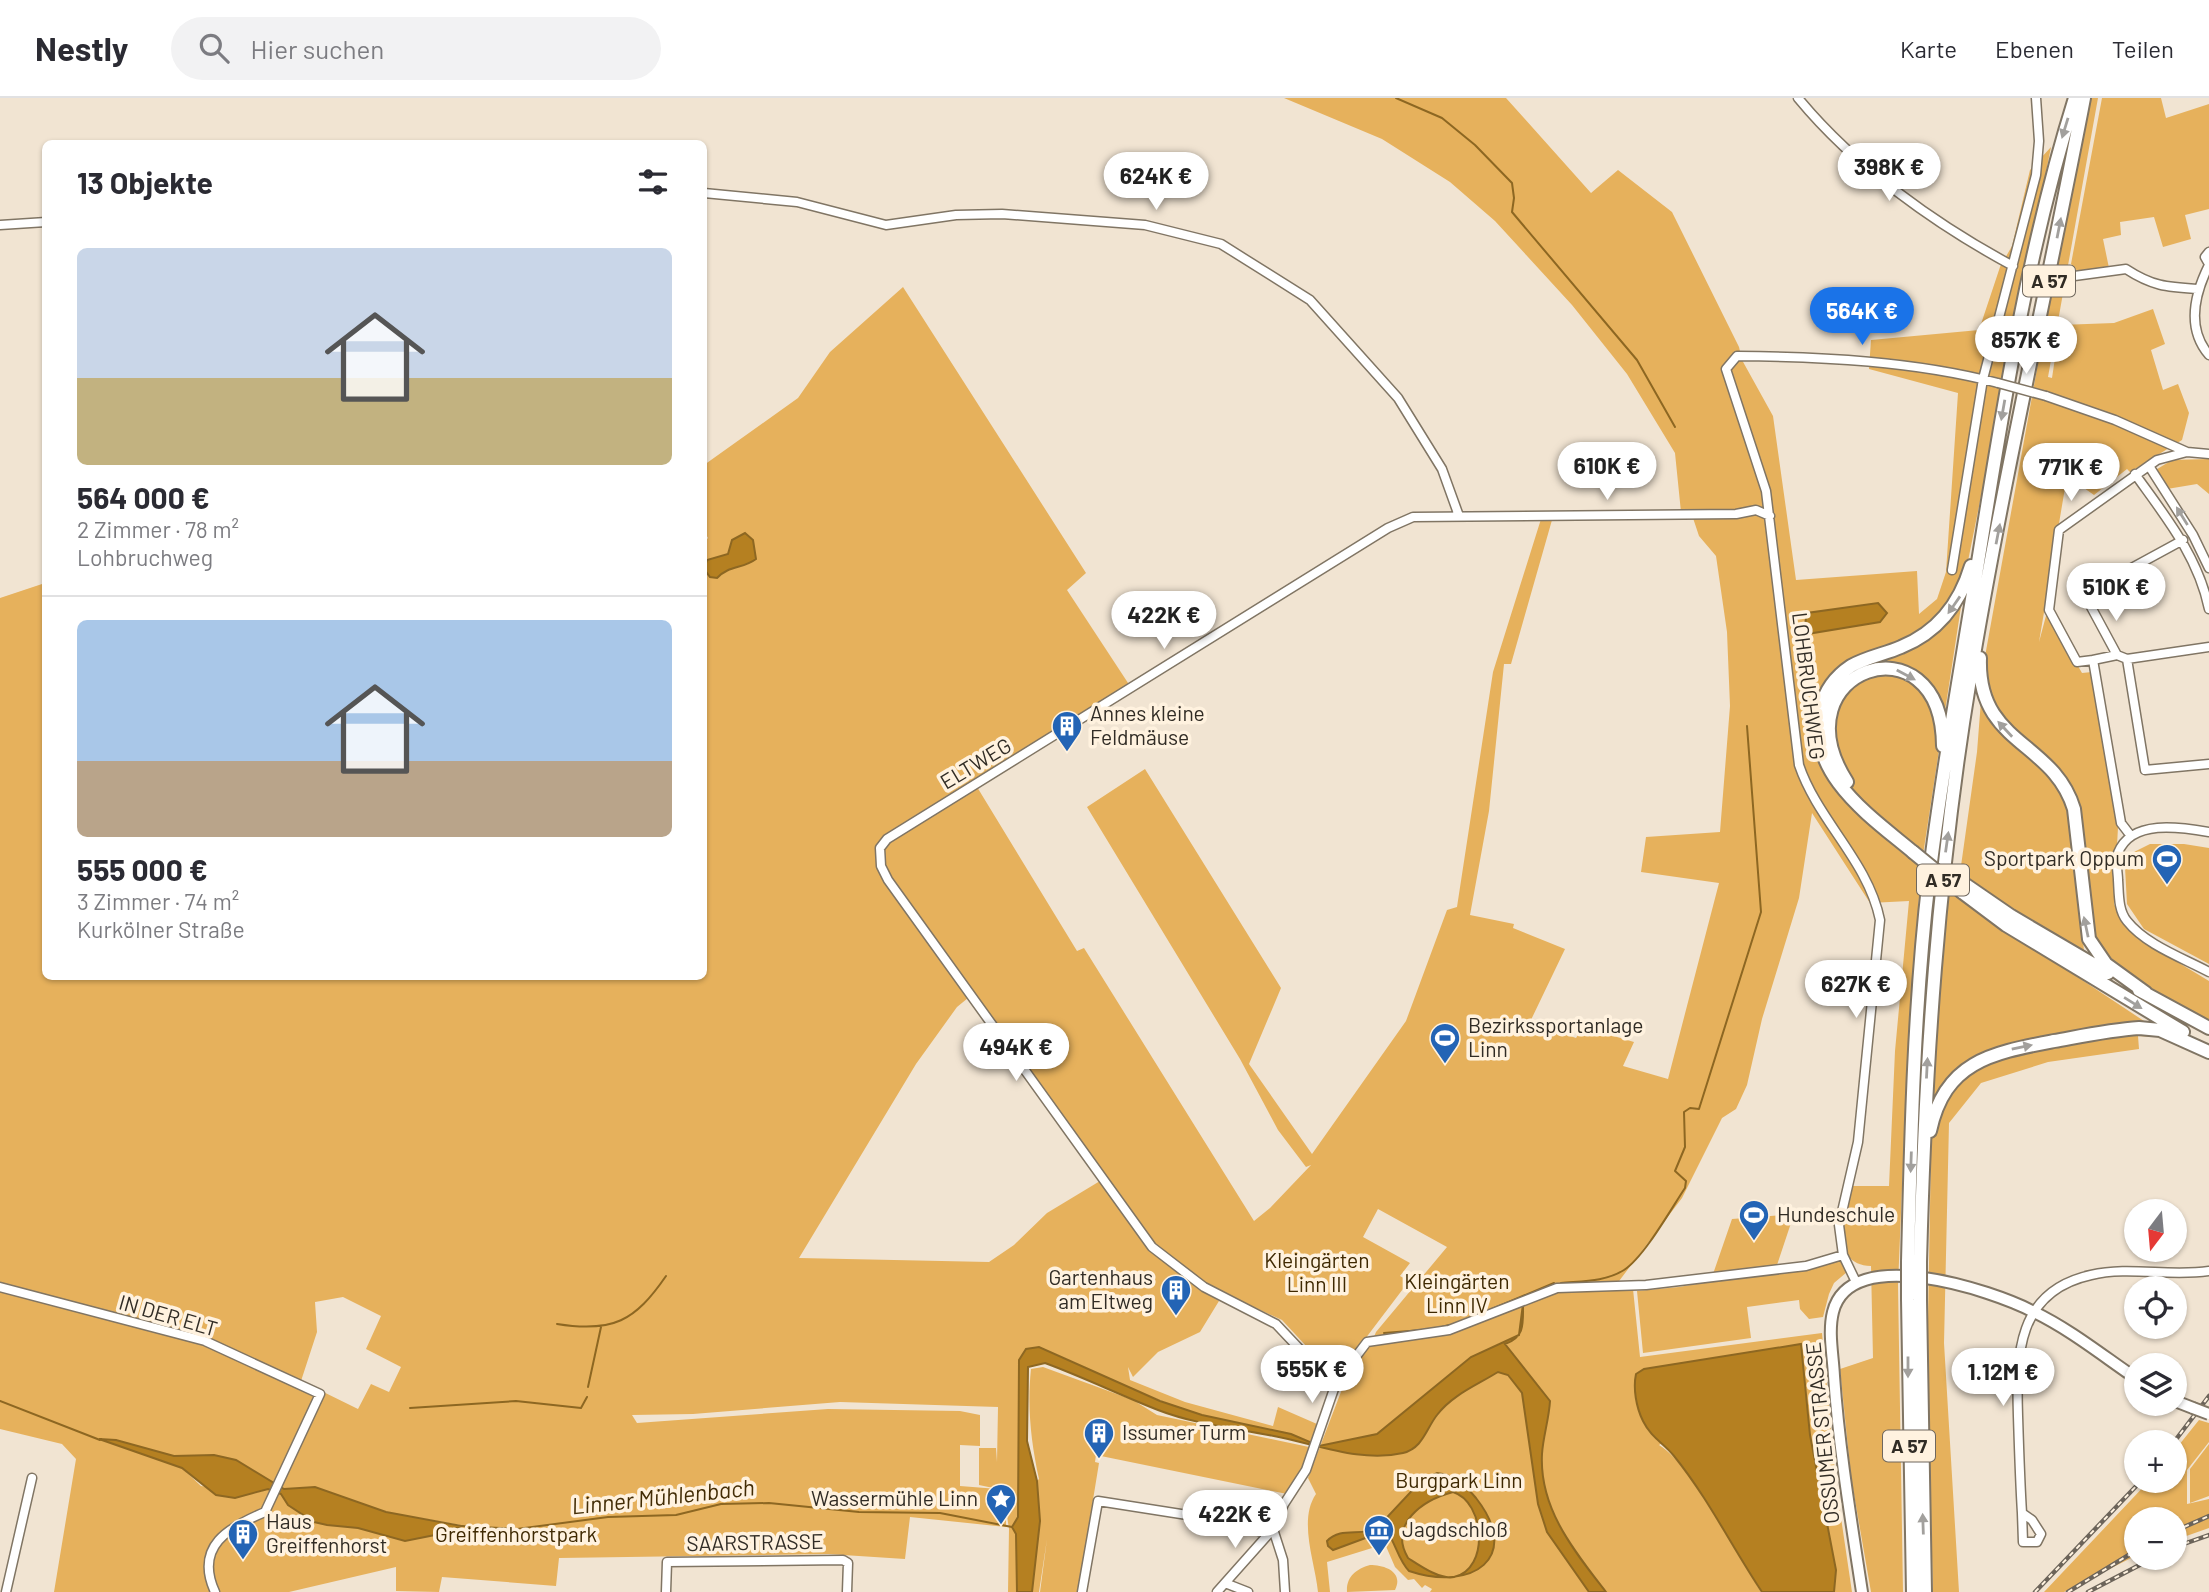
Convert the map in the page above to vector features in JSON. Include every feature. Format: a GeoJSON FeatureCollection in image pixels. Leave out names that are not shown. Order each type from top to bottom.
{"type":"FeatureCollection","features":[{"type":"Feature","properties":{"kind":"highway","name":"A 57"},"geometry":{"type":"LineString","coordinates":[[1913,1592],[1915,1065],[1925,922],[1943,780],[2031,256],[2047,189],[2075,98]]}},
{"type":"Feature","properties":{"kind":"highway","name":"A 57"},"geometry":{"type":"LineString","coordinates":[[1914,1262],[1935,958],[1945,855],[1984,601],[2084,98]]}},
{"type":"Feature","properties":{"kind":"highway"},"geometry":{"type":"LineString","coordinates":[[1989,494],[1968,578],[1946,616],[1927,633],[1903,646],[1868,658],[1841,674],[1823,699],[1819,716],[1821,743],[1831,772],[1859,807],[2044,948],[2157,1018],[2209,1045]]}},
{"type":"Feature","properties":{"kind":"highway"},"geometry":{"type":"LineString","coordinates":[[1984,601],[1979,661],[1981,686],[1986,703],[1995,719],[2016,741],[2050,766],[2068,790],[2074,809],[2089,939],[2106,964],[2146,993]]}},
{"type":"Feature","properties":{"kind":"highway"},"geometry":{"type":"LineString","coordinates":[[1914,848],[1864,802],[1840,771],[1831,741],[1830,725],[1832,712],[1844,685],[1853,676],[1880,667],[1907,673],[1934,699],[1940,715],[1943,780]]}},
{"type":"Feature","properties":{"kind":"highway"},"geometry":{"type":"LineString","coordinates":[[1962,887],[2209,1028]]}},
{"type":"Feature","properties":{"kind":"highway"},"geometry":{"type":"LineString","coordinates":[[1923,1161],[1928,1154],[1935,1110],[1943,1094],[1954,1079],[1989,1055],[2113,1030],[2139,1028],[2170,1034],[2209,1052]]}},
{"type":"Feature","properties":{"kind":"highway","name":"A 57"},"geometry":{"type":"LineString","coordinates":[[1914,1299],[1925,1592]]}},
{"type":"Feature","properties":{"kind":"main road"},"geometry":{"type":"LineString","coordinates":[[1856,1282],[1876,1276],[1943,1282],[1990,1294],[2033,1311],[2124,1370]]}},
{"type":"Feature","properties":{"kind":"main road","name":"OSSUMER STRASSE"},"geometry":{"type":"LineString","coordinates":[[1856,1282],[1847,1288],[1836,1303],[1832,1345],[1840,1447],[1862,1592]]}},
{"type":"Feature","properties":{"kind":"main road"},"geometry":{"type":"LineString","coordinates":[[2187,1406],[2209,1414]]}},
{"type":"Feature","properties":{"kind":"street"},"geometry":{"type":"LineString","coordinates":[[1798,98],[1876,174],[1903,196],[2013,266]]}},
{"type":"Feature","properties":{"kind":"street"},"geometry":{"type":"LineString","coordinates":[[1952,570],[1983,379],[2036,175],[2039,141],[2036,98]]}},
{"type":"Feature","properties":{"kind":"street"},"geometry":{"type":"LineString","coordinates":[[707,193],[797,202],[886,225],[956,215],[1002,214],[1145,225],[1196,235],[1221,244],[1310,300],[1398,398],[1443,470],[1459,516]]}},
{"type":"Feature","properties":{"kind":"street"},"geometry":{"type":"LineString","coordinates":[[0,225],[42,222]]}},
{"type":"Feature","properties":{"kind":"street"},"geometry":{"type":"LineString","coordinates":[[2209,252],[2205,257],[2209,264],[2197,289],[2195,318],[2209,355]]}},
{"type":"Feature","properties":{"kind":"street"},"geometry":{"type":"LineString","coordinates":[[2067,277],[2126,269],[2142,281],[2160,286],[2197,289]]}},
{"type":"Feature","properties":{"kind":"street","name":"LOHBRUCHWEG"},"geometry":{"type":"LineString","coordinates":[[1843,1255],[1839,1225],[1858,1142],[1880,920],[1871,888],[1813,798],[1799,765],[1766,491],[1726,369],[1737,356],[1869,361],[1983,379]]}},
{"type":"Feature","properties":{"kind":"street"},"geometry":{"type":"LineString","coordinates":[[1983,379],[2046,396],[2115,420],[2187,452]]}},
{"type":"Feature","properties":{"kind":"street"},"geometry":{"type":"LineString","coordinates":[[2209,454],[2187,452],[2166,456],[2135,474],[2059,530],[2049,607],[2077,662],[2117,655],[2127,659],[2209,647]]}},
{"type":"Feature","properties":{"kind":"street"},"geometry":{"type":"LineString","coordinates":[[2149,466],[2193,535],[2209,568]]}},
{"type":"Feature","properties":{"kind":"street"},"geometry":{"type":"LineString","coordinates":[[2135,474],[2183,540],[2206,594],[2209,609]]}},
{"type":"Feature","properties":{"kind":"street"},"geometry":{"type":"LineString","coordinates":[[1756,510],[1766,491]]}},
{"type":"Feature","properties":{"kind":"street","name":"ELTWEG"},"geometry":{"type":"LineString","coordinates":[[1336,1383],[1326,1377],[1276,1324],[1204,1287],[1145,1240],[888,880],[879,853],[887,839],[1388,528],[1413,517],[1736,514],[1756,510],[1770,516]]}},
{"type":"Feature","properties":{"kind":"street"},"geometry":{"type":"LineString","coordinates":[[2104,583],[2183,540]]}},
{"type":"Feature","properties":{"kind":"street"},"geometry":{"type":"LineString","coordinates":[[2090,605],[2117,655]]}},
{"type":"Feature","properties":{"kind":"street"},"geometry":{"type":"LineString","coordinates":[[2127,659],[2145,770],[2209,764]]}},
{"type":"Feature","properties":{"kind":"street"},"geometry":{"type":"LineString","coordinates":[[2093,660],[2121,823],[2131,836]]}},
{"type":"Feature","properties":{"kind":"street"},"geometry":{"type":"LineString","coordinates":[[2209,832],[2188,829],[2141,830],[2131,836],[2117,854],[2119,903],[2126,920],[2140,933],[2209,972]]}},
{"type":"Feature","properties":{"kind":"street"},"geometry":{"type":"LineString","coordinates":[[1217,1592],[1270,1531],[1313,1453],[1336,1383],[1367,1342],[1449,1330],[1553,1289],[1646,1285],[1806,1266],[1843,1255],[1856,1282]]}},
{"type":"Feature","properties":{"kind":"street"},"geometry":{"type":"LineString","coordinates":[[2022,1513],[2017,1356],[2033,1311],[2066,1284],[2093,1274],[2209,1271]]}},
{"type":"Feature","properties":{"kind":"street","name":"IN DER ELT"},"geometry":{"type":"LineString","coordinates":[[0,1287],[205,1341],[320,1394],[265,1512],[231,1526],[220,1536],[210,1563],[215,1592]]}},
{"type":"Feature","properties":{"kind":"street"},"geometry":{"type":"LineString","coordinates":[[6,1592],[32,1478]]}},
{"type":"Feature","properties":{"kind":"street"},"geometry":{"type":"LineString","coordinates":[[1082,1592],[1096,1502],[1200,1517],[1270,1531]]}},
{"type":"Feature","properties":{"kind":"street"},"geometry":{"type":"LineString","coordinates":[[1270,1531],[1283,1560],[1285,1592]]}},
{"type":"Feature","properties":{"kind":"street","name":"SAARSTRASSE"},"geometry":{"type":"LineString","coordinates":[[666,1592],[667,1562],[843,1560],[848,1563],[849,1570],[846,1592]]}},
{"type":"Feature","properties":{"kind":"street"},"geometry":{"type":"LineString","coordinates":[[1225,1583],[1248,1592]]}},
{"type":"Feature","properties":{"kind":"green space"},"geometry":{"type":"Polygon","coordinates":[[[1284,98],[1506,98],[1591,193],[1618,170],[1672,212],[1739,347],[1742,360],[1773,416],[1796,580],[1917,571],[1919,614],[1937,599],[1946,572],[1958,393],[1869,369],[1871,340],[1979,330],[2000,267],[2012,246],[2030,170],[2051,147],[1968,561],[1921,868],[1907,1068],[1898,1285],[1903,1592],[1871,1592],[1851,1477],[1840,1369],[1873,1358],[1871,1266],[1858,1263],[1849,1256],[1844,1247],[1843,1235],[1853,1186],[1889,1186],[1895,1051],[1909,901],[1870,903],[1812,813],[1799,898],[1762,1019],[1747,1085],[1736,1109],[1722,1118],[1682,1198],[1613,1289],[1633,1289],[1640,1357],[1822,1333],[1836,1484],[1852,1592],[1834,1592],[1836,1570],[1810,1435],[1801,1344],[1659,1445],[1671,1455],[1699,1490],[1761,1592],[1430,1592],[1432,1589],[1425,1585],[1422,1588],[1414,1579],[1408,1580],[1395,1567],[1385,1544],[1327,1562],[1330,1592],[1318,1592],[1308,1529],[1308,1516],[1316,1494],[1308,1478],[1344,1384],[1361,1355],[1371,1344],[1376,1332],[1447,1247],[1378,1209],[1363,1237],[1410,1263],[1400,1276],[1409,1281],[1337,1376],[1333,1375],[1282,1320],[1206,1285],[1150,1241],[887,884],[968,998],[957,1007],[916,1064],[799,1258],[989,1262],[1014,1245],[1047,1213],[1100,1181],[1146,1243],[1163,1261],[1219,1301],[1200,1332],[1158,1352],[1133,1377],[1128,1367],[1130,1380],[1185,1402],[1273,1426],[1278,1407],[1317,1424],[1314,1444],[1286,1434],[1213,1418],[1179,1407],[1039,1347],[1026,1349],[1019,1360],[1018,1517],[1012,1527],[1016,1534],[1017,1592],[1008,1592],[1009,1529],[1006,1509],[1006,1527],[910,1517],[905,1559],[828,1554],[559,1558],[556,1586],[442,1577],[439,1592],[396,1591],[396,1567],[289,1592],[54,1592],[76,1459],[62,1444],[0,1429],[0,598],[42,584],[42,980],[707,980],[707,463],[798,398],[830,352],[903,287],[1086,573],[1067,590],[1130,686],[974,782],[1077,951],[1084,948],[1254,1221],[1311,1165],[1306,1167],[1278,1130],[1240,1059],[1087,807],[1145,769],[1281,988],[1249,1064],[1312,1154],[1406,1021],[1447,910],[1457,907],[1493,672],[1541,519],[1552,520],[1511,664],[1504,664],[1489,811],[1470,915],[1514,924],[1513,928],[1565,949],[1530,1022],[1576,1038],[1583,1027],[1634,1042],[1623,1066],[1668,1079],[1719,883],[1641,872],[1646,837],[1720,832],[1730,706],[1727,632],[1716,556],[1699,536],[1693,518],[1681,512],[1675,453],[1627,374],[1572,305],[1495,221],[1450,182],[1382,139],[1284,98]],[[343,1297],[315,1302],[317,1332],[301,1381],[358,1409],[371,1384],[389,1392],[401,1367],[366,1349],[381,1316],[343,1297]],[[840,1402],[693,1414],[632,1415],[637,1423],[828,1409],[960,1411],[980,1415],[980,1446],[960,1445],[960,1486],[998,1489],[979,1485],[979,1448],[996,1448],[997,1462],[998,1407],[840,1402]],[[102,1440],[182,1468],[201,1486],[252,1494],[268,1489],[281,1494],[288,1505],[314,1522],[358,1528],[405,1541],[445,1533],[460,1525],[386,1512],[315,1487],[284,1489],[236,1460],[214,1455],[174,1456],[116,1440],[102,1440]]]}},
{"type":"Feature","properties":{"kind":"green space"},"geometry":{"type":"Polygon","coordinates":[[[2086,98],[2098,98],[2048,377],[2052,378],[2060,325],[2114,323],[2153,309],[2165,344],[2151,350],[2163,390],[2178,384],[2189,413],[2182,440],[2130,472],[2127,469],[2094,495],[2067,476],[2039,642],[2047,612],[2082,673],[2092,672],[2118,827],[2114,904],[2123,923],[2136,937],[2209,981],[2209,1021],[2123,974],[2102,955],[2079,899],[2084,951],[2016,913],[1960,873],[1977,752],[1984,662],[2086,98]]]}},
{"type":"Feature","properties":{"kind":"green space"},"geometry":{"type":"Polygon","coordinates":[[[2102,98],[2161,98],[2166,118],[2209,104],[2209,209],[2185,215],[2191,239],[2163,247],[2154,217],[2120,222],[2121,235],[2103,239],[2109,268],[2079,273],[2071,264],[2102,98]]]}},
{"type":"Feature","properties":{"kind":"green space"},"geometry":{"type":"Polygon","coordinates":[[[2209,459],[2209,494],[2197,484],[2167,489],[2154,471],[2172,460],[2209,459]]]}},
{"type":"Feature","properties":{"kind":"green space","name":"Sportpark Oppum"},"geometry":{"type":"Polygon","coordinates":[[[2150,844],[2184,844],[2209,848],[2209,964],[2144,929],[2127,904],[2125,867],[2134,852],[2150,844]]]}},
{"type":"Feature","properties":{"kind":"green space"},"geometry":{"type":"Polygon","coordinates":[[[1948,891],[2153,1027],[2153,1037],[2138,1036],[2139,1049],[2048,1062],[1981,1083],[1949,1123],[1944,1343],[1959,1592],[1933,1592],[1927,1376],[1932,1094],[1948,891]]]}},
{"type":"Feature","properties":{"kind":"green space","name":"Hundeschule"},"geometry":{"type":"Polygon","coordinates":[[[1794,1214],[1777,1265],[1713,1274],[1732,1219],[1794,1214]]]}},
{"type":"Feature","properties":{"kind":"green space"},"geometry":{"type":"Polygon","coordinates":[[[1839,1259],[1847,1272],[1834,1283],[1823,1317],[1809,1319],[1800,1309],[1799,1300],[1747,1307],[1751,1338],[1643,1353],[1637,1291],[1679,1287],[1839,1259]]]}},
{"type":"Feature","properties":{"kind":"green space"},"geometry":{"type":"Polygon","coordinates":[[[1043,1367],[1133,1400],[1157,1415],[1309,1447],[1300,1474],[1287,1494],[1096,1455],[1095,1462],[1099,1463],[1078,1592],[1040,1592],[1047,1539],[1039,1592],[1032,1592],[1040,1521],[1039,1479],[1030,1424],[1029,1397],[1031,1369],[1043,1367]]]}},
{"type":"Feature","properties":{"kind":"green space"},"geometry":{"type":"Polygon","coordinates":[[[2199,1420],[2209,1423],[2209,1442],[2187,1470],[2187,1435],[2199,1420]]]}},
{"type":"Feature","properties":{"kind":"green space"},"geometry":{"type":"Polygon","coordinates":[[[2209,1444],[2209,1496],[2190,1503],[2190,1469],[2209,1444]]]}},
{"type":"Feature","properties":{"kind":"green space"},"geometry":{"type":"Polygon","coordinates":[[[2138,1493],[2187,1493],[2187,1504],[2209,1499],[2209,1528],[2187,1536],[2187,1507],[2124,1507],[2138,1493]]]}},
{"type":"Feature","properties":{"kind":"green space"},"geometry":{"type":"Polygon","coordinates":[[[2124,1507],[2124,1562],[2064,1592],[2044,1592],[2124,1507]]]}},
{"type":"Feature","properties":{"kind":"green space"},"geometry":{"type":"Polygon","coordinates":[[[1370,1565],[1382,1566],[1395,1574],[1395,1590],[1347,1592],[1348,1582],[1353,1574],[1370,1565]]]}},
{"type":"Feature","properties":{"kind":"shaded area"},"geometry":{"type":"Polygon","coordinates":[[[745,533],[753,540],[756,559],[726,571],[717,578],[710,577],[707,573],[707,560],[728,554],[732,540],[745,533]]]}},
{"type":"Feature","properties":{"kind":"shaded area"},"geometry":{"type":"Polygon","coordinates":[[[1878,603],[1887,613],[1880,622],[1807,634],[1807,613],[1878,603]]]}},
{"type":"Feature","properties":{"kind":"shaded area"},"geometry":{"type":"Polygon","coordinates":[[[1523,1304],[1523,1324],[1519,1334],[1523,1304]]]}},
{"type":"Feature","properties":{"kind":"shaded area"},"geometry":{"type":"Polygon","coordinates":[[[1518,1335],[1505,1344],[1550,1401],[1542,1454],[1546,1493],[1561,1529],[1606,1592],[1589,1592],[1547,1532],[1538,1504],[1522,1393],[1508,1375],[1498,1372],[1450,1402],[1410,1451],[1374,1456],[1359,1455],[1206,1424],[1174,1415],[1045,1363],[1028,1367],[1027,1441],[1037,1481],[1040,1521],[1032,1592],[1017,1592],[1016,1534],[1012,1527],[1018,1517],[1019,1360],[1026,1349],[1039,1347],[1160,1401],[1202,1415],[1291,1434],[1319,1446],[1377,1434],[1471,1357],[1518,1335]]]}},
{"type":"Feature","properties":{"kind":"shaded area"},"geometry":{"type":"Polygon","coordinates":[[[1801,1344],[1810,1435],[1836,1570],[1834,1592],[1762,1592],[1686,1472],[1646,1427],[1637,1404],[1636,1374],[1644,1369],[1801,1344]]]}},
{"type":"Feature","properties":{"kind":"shaded area"},"geometry":{"type":"Polygon","coordinates":[[[99,1439],[116,1440],[174,1456],[214,1455],[236,1460],[284,1489],[315,1487],[386,1512],[462,1526],[445,1533],[405,1541],[358,1528],[314,1522],[288,1505],[281,1494],[268,1489],[235,1498],[216,1495],[182,1468],[99,1439]]]}},
{"type":"Feature","properties":{"kind":"shaded area"},"geometry":{"type":"Polygon","coordinates":[[[1437,1473],[1443,1474],[1459,1481],[1476,1498],[1489,1519],[1494,1538],[1492,1553],[1484,1565],[1470,1573],[1456,1576],[1466,1571],[1474,1562],[1479,1535],[1472,1508],[1464,1498],[1453,1492],[1420,1507],[1406,1524],[1402,1534],[1408,1558],[1445,1577],[1409,1571],[1388,1533],[1379,1533],[1333,1550],[1328,1546],[1327,1541],[1338,1534],[1377,1528],[1420,1482],[1437,1473]]]}},
{"type":"Feature","properties":{"kind":"waterway"},"geometry":{"type":"LineString","coordinates":[[1396,98],[1442,118],[1475,145],[1512,183],[1512,212],[1637,360],[1675,427]]}},
{"type":"Feature","properties":{"kind":"waterway"},"geometry":{"type":"LineString","coordinates":[[1561,1283],[1601,1279],[1617,1274],[1632,1264],[1685,1188],[1686,1181],[1675,1171],[1685,1147],[1684,1112],[1690,1108],[1699,1109],[1761,912],[1747,726]]}},
{"type":"Feature","properties":{"kind":"waterway"},"geometry":{"type":"LineString","coordinates":[[557,1324],[593,1327],[621,1320],[644,1304],[666,1276]]}},
{"type":"Feature","properties":{"kind":"waterway"},"geometry":{"type":"LineString","coordinates":[[1487,1311],[1554,1283]]}},
{"type":"Feature","properties":{"kind":"waterway"},"geometry":{"type":"LineString","coordinates":[[1438,1328],[1449,1325]]}},
{"type":"Feature","properties":{"kind":"waterway"},"geometry":{"type":"LineString","coordinates":[[588,1387],[601,1327]]}},
{"type":"Feature","properties":{"kind":"waterway"},"geometry":{"type":"LineString","coordinates":[[1384,1333],[1422,1330]]}},
{"type":"Feature","properties":{"kind":"waterway"},"geometry":{"type":"LineString","coordinates":[[410,1408],[516,1401],[581,1408],[587,1397]]}},
{"type":"Feature","properties":{"kind":"waterway","name":"Linner Mühlenbach"},"geometry":{"type":"LineString","coordinates":[[0,1401],[100,1440]]}},
{"type":"Feature","properties":{"kind":"waterway","name":"Linner Mühlenbach"},"geometry":{"type":"LineString","coordinates":[[461,1526],[517,1529],[608,1517],[676,1515],[721,1504],[769,1503],[859,1512],[940,1513],[1012,1527]]}},
{"type":"Feature","properties":{"kind":"railway"},"geometry":{"type":"LineString","coordinates":[[2183,1430],[2209,1396]]}},
{"type":"Feature","properties":{"kind":"railway"},"geometry":{"type":"LineString","coordinates":[[2035,1592],[2130,1493]]}},
{"type":"Feature","properties":{"kind":"railway"},"geometry":{"type":"LineString","coordinates":[[2187,1526],[2209,1516]]}},
{"type":"Feature","properties":{"kind":"railway"},"geometry":{"type":"LineString","coordinates":[[2187,1543],[2209,1535]]}},
{"type":"Feature","properties":{"kind":"railway"},"geometry":{"type":"LineString","coordinates":[[2068,1592],[2124,1558]]}},
{"type":"Feature","properties":{"kind":"railway"},"geometry":{"type":"LineString","coordinates":[[2088,1592],[2130,1570]]}},
{"type":"Feature","properties":{"kind":"place","name":"Annes kleine Feldmäuse"},"geometry":{"type":"Point","coordinates":[1067,753]}},
{"type":"Feature","properties":{"kind":"place","name":"Sportpark Oppum"},"geometry":{"type":"Point","coordinates":[2167,886]}},
{"type":"Feature","properties":{"kind":"place","name":"Bezirkssportanlage Linn"},"geometry":{"type":"Point","coordinates":[1445,1065]}},
{"type":"Feature","properties":{"kind":"place","name":"Hundeschule"},"geometry":{"type":"Point","coordinates":[1754,1242]}},
{"type":"Feature","properties":{"kind":"place","name":"Gartenhaus am Eltweg"},"geometry":{"type":"Point","coordinates":[1176,1317]}},
{"type":"Feature","properties":{"kind":"place","name":"Issumer Turm"},"geometry":{"type":"Point","coordinates":[1099,1460]}},
{"type":"Feature","properties":{"kind":"place","name":"Wassermühle Linn"},"geometry":{"type":"Point","coordinates":[1001,1526]}},
{"type":"Feature","properties":{"kind":"place","name":"Jagdschloß"},"geometry":{"type":"Point","coordinates":[1379,1557]}},
{"type":"Feature","properties":{"kind":"place","name":"Haus Greiffenhorst"},"geometry":{"type":"Point","coordinates":[243,1561]}},
{"type":"Feature","properties":{"kind":"park label","name":"Kleingärten Linn III"},"geometry":{"type":"Point","coordinates":[1317,1273]}},
{"type":"Feature","properties":{"kind":"park label","name":"Kleingärten Linn IV"},"geometry":{"type":"Point","coordinates":[1457,1294]}},
{"type":"Feature","properties":{"kind":"park label","name":"Burgpark Linn"},"geometry":{"type":"Point","coordinates":[1459,1481]}},
{"type":"Feature","properties":{"kind":"park label","name":"Greiffenhorstpark"},"geometry":{"type":"Point","coordinates":[516,1535]}}]}
